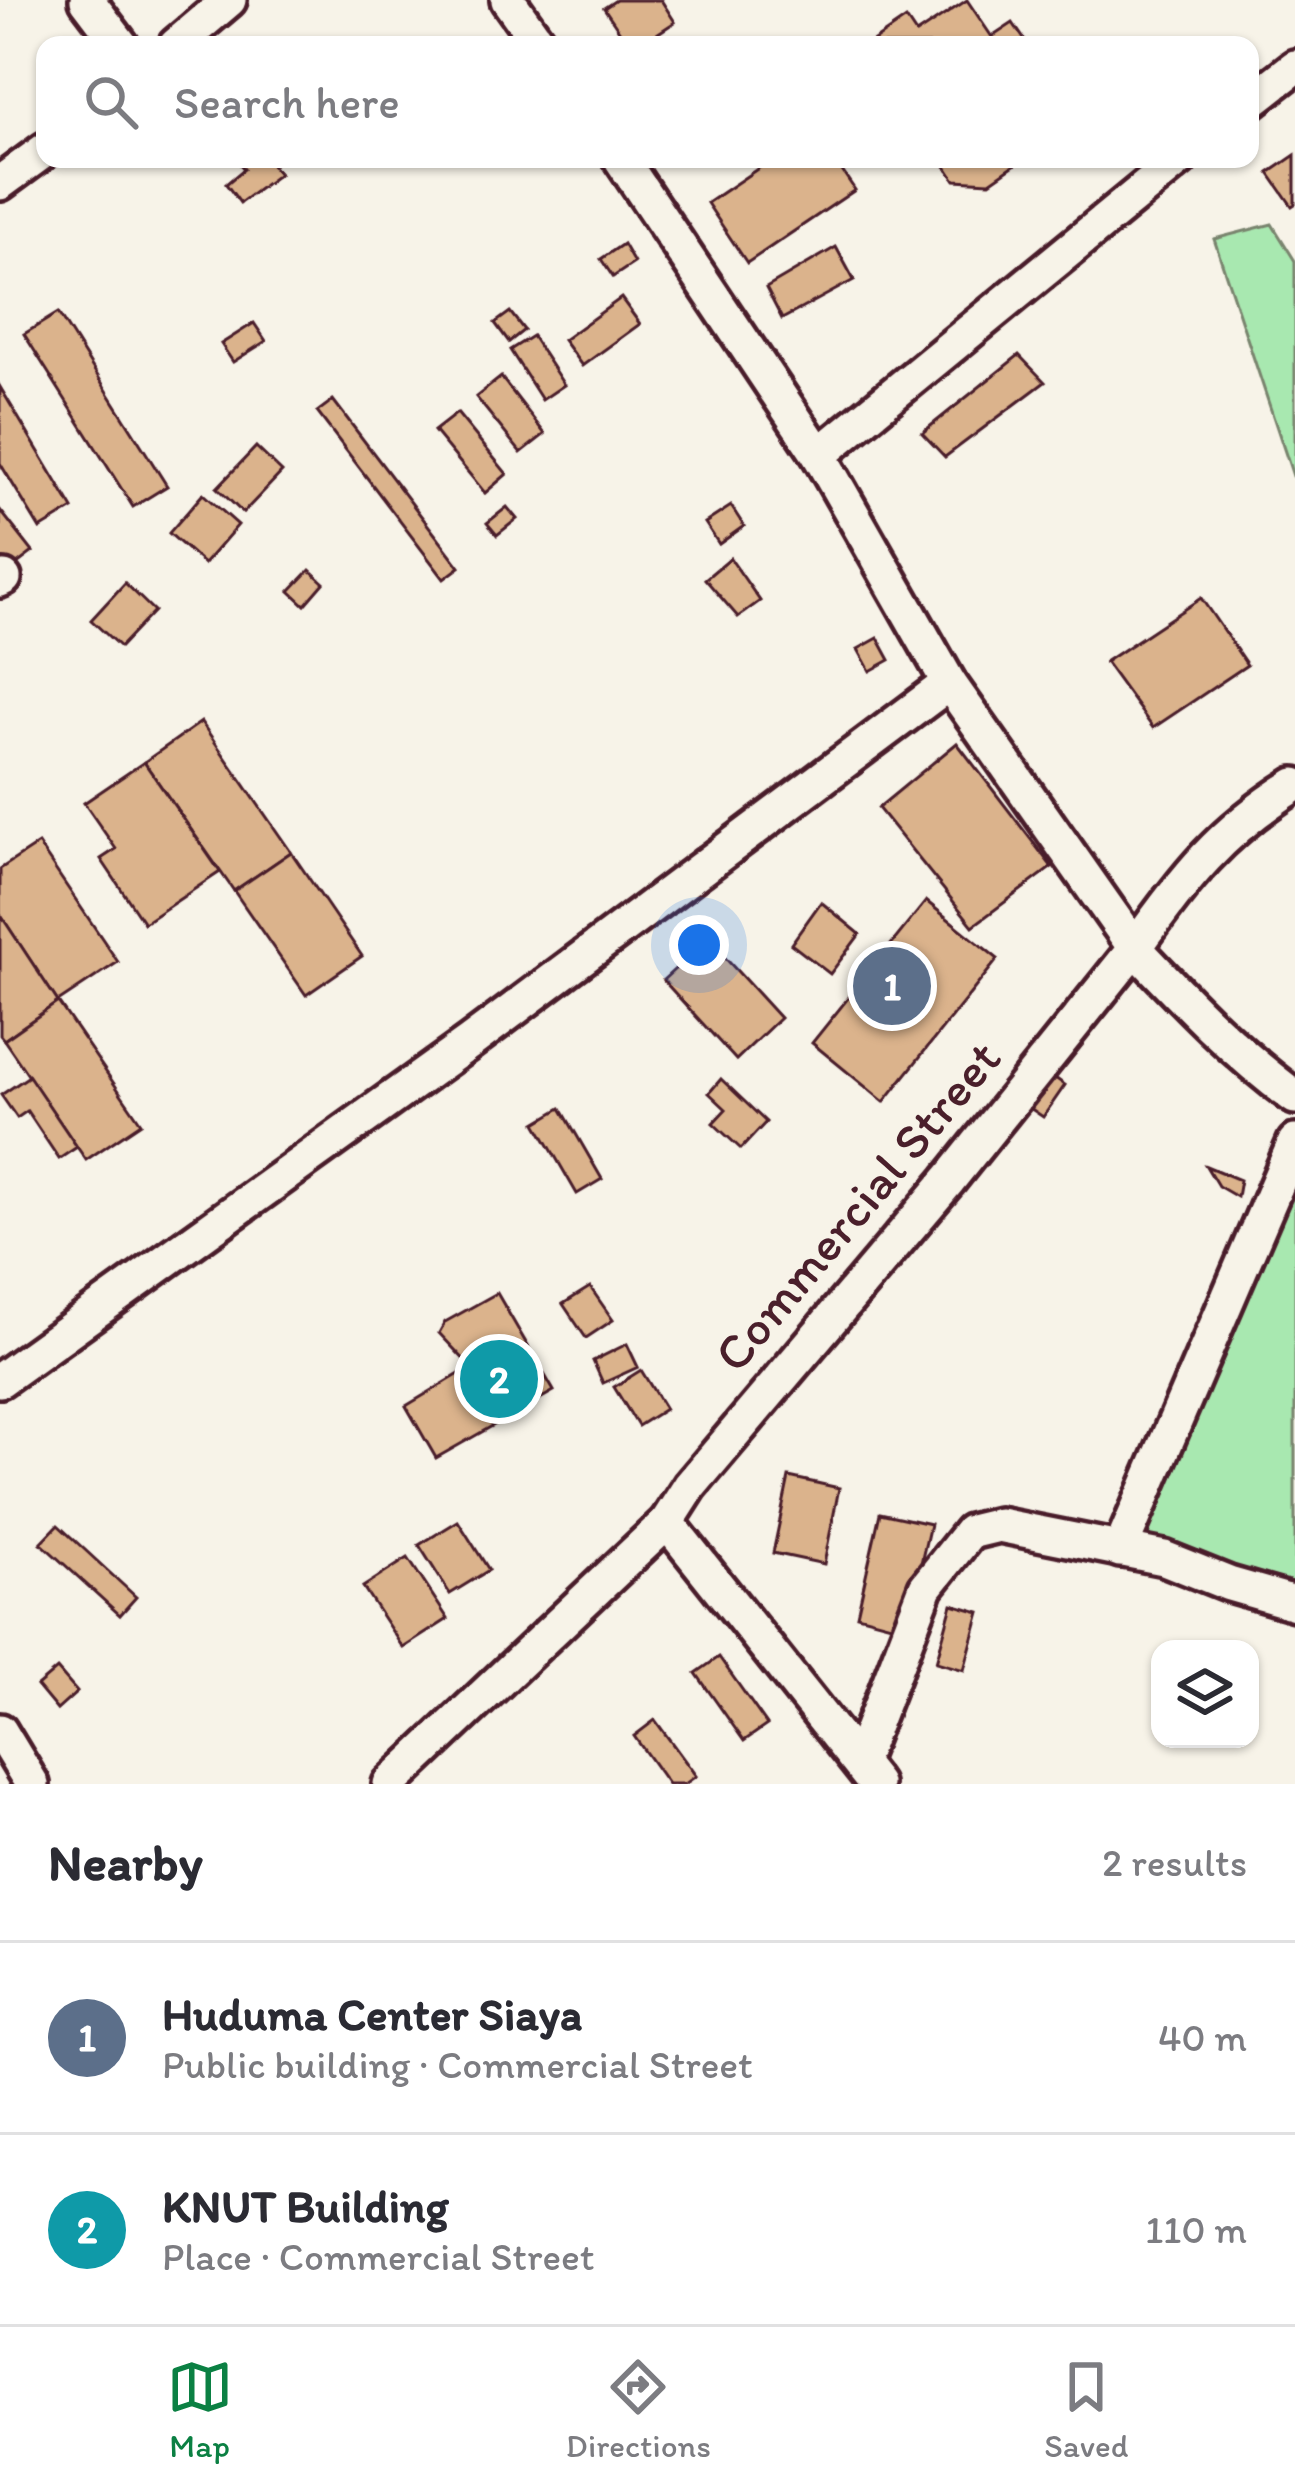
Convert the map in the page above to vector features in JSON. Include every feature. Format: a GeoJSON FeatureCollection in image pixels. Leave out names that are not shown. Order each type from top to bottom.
{"type":"FeatureCollection","features":[{"type":"Feature","properties":{"kind":"street"},"geometry":{"type":"LineString","coordinates":[[87,0],[114,36]]}},
{"type":"Feature","properties":{"kind":"street"},"geometry":{"type":"LineString","coordinates":[[187,36],[229,0]]}},
{"type":"Feature","properties":{"kind":"street"},"geometry":{"type":"LineString","coordinates":[[508,0],[534,36]]}},
{"type":"Feature","properties":{"kind":"street"},"geometry":{"type":"LineString","coordinates":[[1259,95],[1295,67]]}},
{"type":"Feature","properties":{"kind":"street"},"geometry":{"type":"LineString","coordinates":[[0,183],[36,157]]}},
{"type":"Feature","properties":{"kind":"street"},"geometry":{"type":"LineString","coordinates":[[627,168],[819,455],[949,683],[1135,948],[1205,1022],[1295,1097]]}},
{"type":"Feature","properties":{"kind":"street"},"geometry":{"type":"LineString","coordinates":[[819,455],[1169,168]]}},
{"type":"Feature","properties":{"kind":"street"},"geometry":{"type":"LineString","coordinates":[[0,1380],[470,1042],[949,683]]}},
{"type":"Feature","properties":{"kind":"street","name":"Commercial Street"},"geometry":{"type":"LineString","coordinates":[[390,1784],[667,1522],[690,1486],[949,1180],[1135,948],[1189,872],[1250,813],[1295,785]]}},
{"type":"Feature","properties":{"kind":"street"},"geometry":{"type":"LineString","coordinates":[[1120,1550],[1295,1142]]}},
{"type":"Feature","properties":{"kind":"street"},"geometry":{"type":"LineString","coordinates":[[667,1522],[867,1773]]}},
{"type":"Feature","properties":{"kind":"street"},"geometry":{"type":"LineString","coordinates":[[867,1773],[926,1587],[970,1532],[999,1525],[1165,1558],[1229,1584],[1295,1603]]}},
{"type":"Feature","properties":{"kind":"street"},"geometry":{"type":"LineString","coordinates":[[0,1731],[32,1784]]}},
{"type":"Feature","properties":{"kind":"green space"},"geometry":{"type":"Polygon","coordinates":[[[1272,224],[1295,261],[1295,482],[1214,239],[1272,224]]]}},
{"type":"Feature","properties":{"kind":"green space"},"geometry":{"type":"Polygon","coordinates":[[[1295,1142],[1295,1601],[1120,1550],[1295,1142]]]}},
{"type":"Feature","properties":{"kind":"building"},"geometry":{"type":"Polygon","coordinates":[[[616,0],[661,0],[675,22],[654,36],[623,36],[604,8],[616,0]]]}},
{"type":"Feature","properties":{"kind":"building"},"geometry":{"type":"Polygon","coordinates":[[[967,0],[991,36],[881,36],[906,19],[916,34],[967,0]]]}},
{"type":"Feature","properties":{"kind":"building"},"geometry":{"type":"Polygon","coordinates":[[[1013,23],[1022,36],[994,36],[1013,23]]]}},
{"type":"Feature","properties":{"kind":"building"},"geometry":{"type":"Polygon","coordinates":[[[1295,155],[1295,204],[1292,206],[1269,173],[1295,155]]]}},
{"type":"Feature","properties":{"kind":"building"},"geometry":{"type":"Polygon","coordinates":[[[274,168],[279,174],[240,203],[226,184],[244,169],[274,168]]]}},
{"type":"Feature","properties":{"kind":"building"},"geometry":{"type":"Polygon","coordinates":[[[759,168],[840,168],[855,190],[747,263],[707,203],[759,168]]]}},
{"type":"Feature","properties":{"kind":"building"},"geometry":{"type":"Polygon","coordinates":[[[947,168],[1010,168],[990,182],[955,180],[947,168]]]}},
{"type":"Feature","properties":{"kind":"building"},"geometry":{"type":"Polygon","coordinates":[[[623,244],[634,263],[613,277],[601,259],[623,244]]]}},
{"type":"Feature","properties":{"kind":"building"},"geometry":{"type":"Polygon","coordinates":[[[836,247],[854,280],[782,319],[766,288],[836,247]]]}},
{"type":"Feature","properties":{"kind":"building"},"geometry":{"type":"Polygon","coordinates":[[[621,298],[640,324],[582,366],[563,340],[621,298]]]}},
{"type":"Feature","properties":{"kind":"building"},"geometry":{"type":"Polygon","coordinates":[[[510,312],[524,330],[509,342],[495,323],[510,312]]]}},
{"type":"Feature","properties":{"kind":"building"},"geometry":{"type":"Polygon","coordinates":[[[58,313],[167,486],[133,507],[24,334],[58,313]]]}},
{"type":"Feature","properties":{"kind":"building"},"geometry":{"type":"Polygon","coordinates":[[[254,323],[266,341],[233,362],[221,344],[254,323]]]}},
{"type":"Feature","properties":{"kind":"building"},"geometry":{"type":"Polygon","coordinates":[[[532,336],[564,385],[542,400],[510,350],[532,336]]]}},
{"type":"Feature","properties":{"kind":"building"},"geometry":{"type":"Polygon","coordinates":[[[1019,355],[1045,382],[945,457],[922,433],[1019,355]]]}},
{"type":"Feature","properties":{"kind":"building"},"geometry":{"type":"Polygon","coordinates":[[[501,377],[545,434],[521,453],[476,397],[501,377]]]}},
{"type":"Feature","properties":{"kind":"building"},"geometry":{"type":"Polygon","coordinates":[[[0,387],[73,509],[40,529],[0,463],[0,387]]]}},
{"type":"Feature","properties":{"kind":"building"},"geometry":{"type":"Polygon","coordinates":[[[333,400],[460,567],[444,579],[317,412],[333,400]]]}},
{"type":"Feature","properties":{"kind":"building"},"geometry":{"type":"Polygon","coordinates":[[[457,413],[507,474],[485,493],[434,431],[457,413]]]}},
{"type":"Feature","properties":{"kind":"building"},"geometry":{"type":"Polygon","coordinates":[[[256,447],[282,472],[243,513],[217,488],[256,447]]]}},
{"type":"Feature","properties":{"kind":"building"},"geometry":{"type":"Polygon","coordinates":[[[203,494],[238,525],[204,564],[169,533],[203,494]]]}},
{"type":"Feature","properties":{"kind":"building"},"geometry":{"type":"Polygon","coordinates":[[[731,506],[744,526],[719,544],[705,523],[731,506]]]}},
{"type":"Feature","properties":{"kind":"building"},"geometry":{"type":"Polygon","coordinates":[[[507,507],[517,519],[497,535],[487,523],[507,507]]]}},
{"type":"Feature","properties":{"kind":"building"},"geometry":{"type":"Polygon","coordinates":[[[0,510],[33,552],[0,577],[0,510]]]}},
{"type":"Feature","properties":{"kind":"building"},"geometry":{"type":"Polygon","coordinates":[[[730,558],[760,601],[738,617],[705,579],[730,558]]]}},
{"type":"Feature","properties":{"kind":"building"},"geometry":{"type":"Polygon","coordinates":[[[310,570],[324,583],[305,605],[290,591],[310,570]]]}},
{"type":"Feature","properties":{"kind":"building"},"geometry":{"type":"Polygon","coordinates":[[[125,583],[154,611],[120,647],[91,620],[125,583]]]}},
{"type":"Feature","properties":{"kind":"building"},"geometry":{"type":"Polygon","coordinates":[[[1201,598],[1247,665],[1153,728],[1105,662],[1201,598]]]}},
{"type":"Feature","properties":{"kind":"building"},"geometry":{"type":"Polygon","coordinates":[[[878,638],[890,660],[870,671],[858,649],[878,638]]]}},
{"type":"Feature","properties":{"kind":"building"},"geometry":{"type":"Polygon","coordinates":[[[201,722],[291,852],[234,891],[144,762],[201,722]]]}},
{"type":"Feature","properties":{"kind":"building"},"geometry":{"type":"Polygon","coordinates":[[[957,743],[1052,867],[973,926],[878,808],[957,743]]]}},
{"type":"Feature","properties":{"kind":"building"},"geometry":{"type":"Polygon","coordinates":[[[144,762],[220,872],[144,923],[101,859],[116,849],[84,803],[144,762]]]}},
{"type":"Feature","properties":{"kind":"building"},"geometry":{"type":"Polygon","coordinates":[[[38,844],[118,962],[58,1002],[0,914],[0,869],[38,844]]]}},
{"type":"Feature","properties":{"kind":"building"},"geometry":{"type":"Polygon","coordinates":[[[291,852],[362,956],[306,995],[234,891],[291,852]]]}},
{"type":"Feature","properties":{"kind":"building"},"geometry":{"type":"Polygon","coordinates":[[[926,901],[998,959],[884,1102],[812,1043],[926,901]]]}},
{"type":"Feature","properties":{"kind":"building"},"geometry":{"type":"Polygon","coordinates":[[[821,902],[860,934],[830,974],[791,944],[821,902]]]}},
{"type":"Feature","properties":{"kind":"building"},"geometry":{"type":"Polygon","coordinates":[[[0,914],[58,1002],[4,1040],[0,1035],[0,914]]]}},
{"type":"Feature","properties":{"kind":"building"},"geometry":{"type":"Polygon","coordinates":[[[708,939],[780,1018],[736,1060],[663,980],[708,939]]]}},
{"type":"Feature","properties":{"kind":"building"},"geometry":{"type":"Polygon","coordinates":[[[58,1002],[141,1123],[86,1160],[4,1040],[58,1002]]]}},
{"type":"Feature","properties":{"kind":"building"},"geometry":{"type":"Polygon","coordinates":[[[1048,1073],[1065,1085],[1043,1117],[1027,1106],[1048,1073]]]}},
{"type":"Feature","properties":{"kind":"building"},"geometry":{"type":"Polygon","coordinates":[[[29,1076],[77,1147],[59,1159],[27,1111],[17,1118],[1,1095],[29,1076]]]}},
{"type":"Feature","properties":{"kind":"building"},"geometry":{"type":"Polygon","coordinates":[[[721,1079],[766,1122],[741,1149],[713,1123],[726,1109],[709,1093],[721,1079]]]}},
{"type":"Feature","properties":{"kind":"building"},"geometry":{"type":"Polygon","coordinates":[[[561,1108],[602,1179],[577,1194],[536,1123],[561,1108]]]}},
{"type":"Feature","properties":{"kind":"building"},"geometry":{"type":"Polygon","coordinates":[[[1206,1166],[1240,1180],[1237,1197],[1218,1186],[1206,1166]]]}},
{"type":"Feature","properties":{"kind":"building"},"geometry":{"type":"Polygon","coordinates":[[[590,1287],[613,1320],[586,1338],[563,1304],[590,1287]]]}},
{"type":"Feature","properties":{"kind":"building"},"geometry":{"type":"Polygon","coordinates":[[[497,1293],[554,1391],[436,1458],[406,1406],[471,1367],[439,1333],[445,1322],[497,1293]]]}},
{"type":"Feature","properties":{"kind":"building"},"geometry":{"type":"Polygon","coordinates":[[[627,1344],[638,1367],[603,1383],[593,1361],[627,1344]]]}},
{"type":"Feature","properties":{"kind":"building"},"geometry":{"type":"Polygon","coordinates":[[[641,1370],[665,1409],[638,1426],[614,1387],[641,1370]]]}},
{"type":"Feature","properties":{"kind":"building"},"geometry":{"type":"Polygon","coordinates":[[[789,1477],[839,1488],[824,1564],[773,1553],[789,1477]]]}},
{"type":"Feature","properties":{"kind":"building"},"geometry":{"type":"Polygon","coordinates":[[[880,1513],[930,1524],[906,1628],[857,1615],[880,1513]]]}},
{"type":"Feature","properties":{"kind":"building"},"geometry":{"type":"Polygon","coordinates":[[[458,1521],[489,1570],[450,1594],[419,1545],[458,1521]]]}},
{"type":"Feature","properties":{"kind":"building"},"geometry":{"type":"Polygon","coordinates":[[[58,1525],[136,1597],[120,1615],[41,1543],[58,1525]]]}},
{"type":"Feature","properties":{"kind":"building"},"geometry":{"type":"Polygon","coordinates":[[[408,1558],[448,1619],[403,1648],[363,1587],[408,1558]]]}},
{"type":"Feature","properties":{"kind":"building"},"geometry":{"type":"Polygon","coordinates":[[[952,1604],[980,1612],[964,1670],[936,1662],[952,1604]]]}},
{"type":"Feature","properties":{"kind":"building"},"geometry":{"type":"Polygon","coordinates":[[[719,1657],[767,1725],[744,1741],[696,1673],[719,1657]]]}},
{"type":"Feature","properties":{"kind":"building"},"geometry":{"type":"Polygon","coordinates":[[[57,1669],[77,1692],[57,1710],[37,1686],[57,1669]]]}},
{"type":"Feature","properties":{"kind":"building"},"geometry":{"type":"Polygon","coordinates":[[[655,1720],[696,1776],[685,1784],[668,1784],[634,1736],[655,1720]]]}},
{"type":"Feature","properties":{"kind":"place","name":"Huduma Center Siaya"},"geometry":{"type":"Point","coordinates":[892,986]}},
{"type":"Feature","properties":{"kind":"place","name":"KNUT Building"},"geometry":{"type":"Point","coordinates":[499,1379]}}]}
